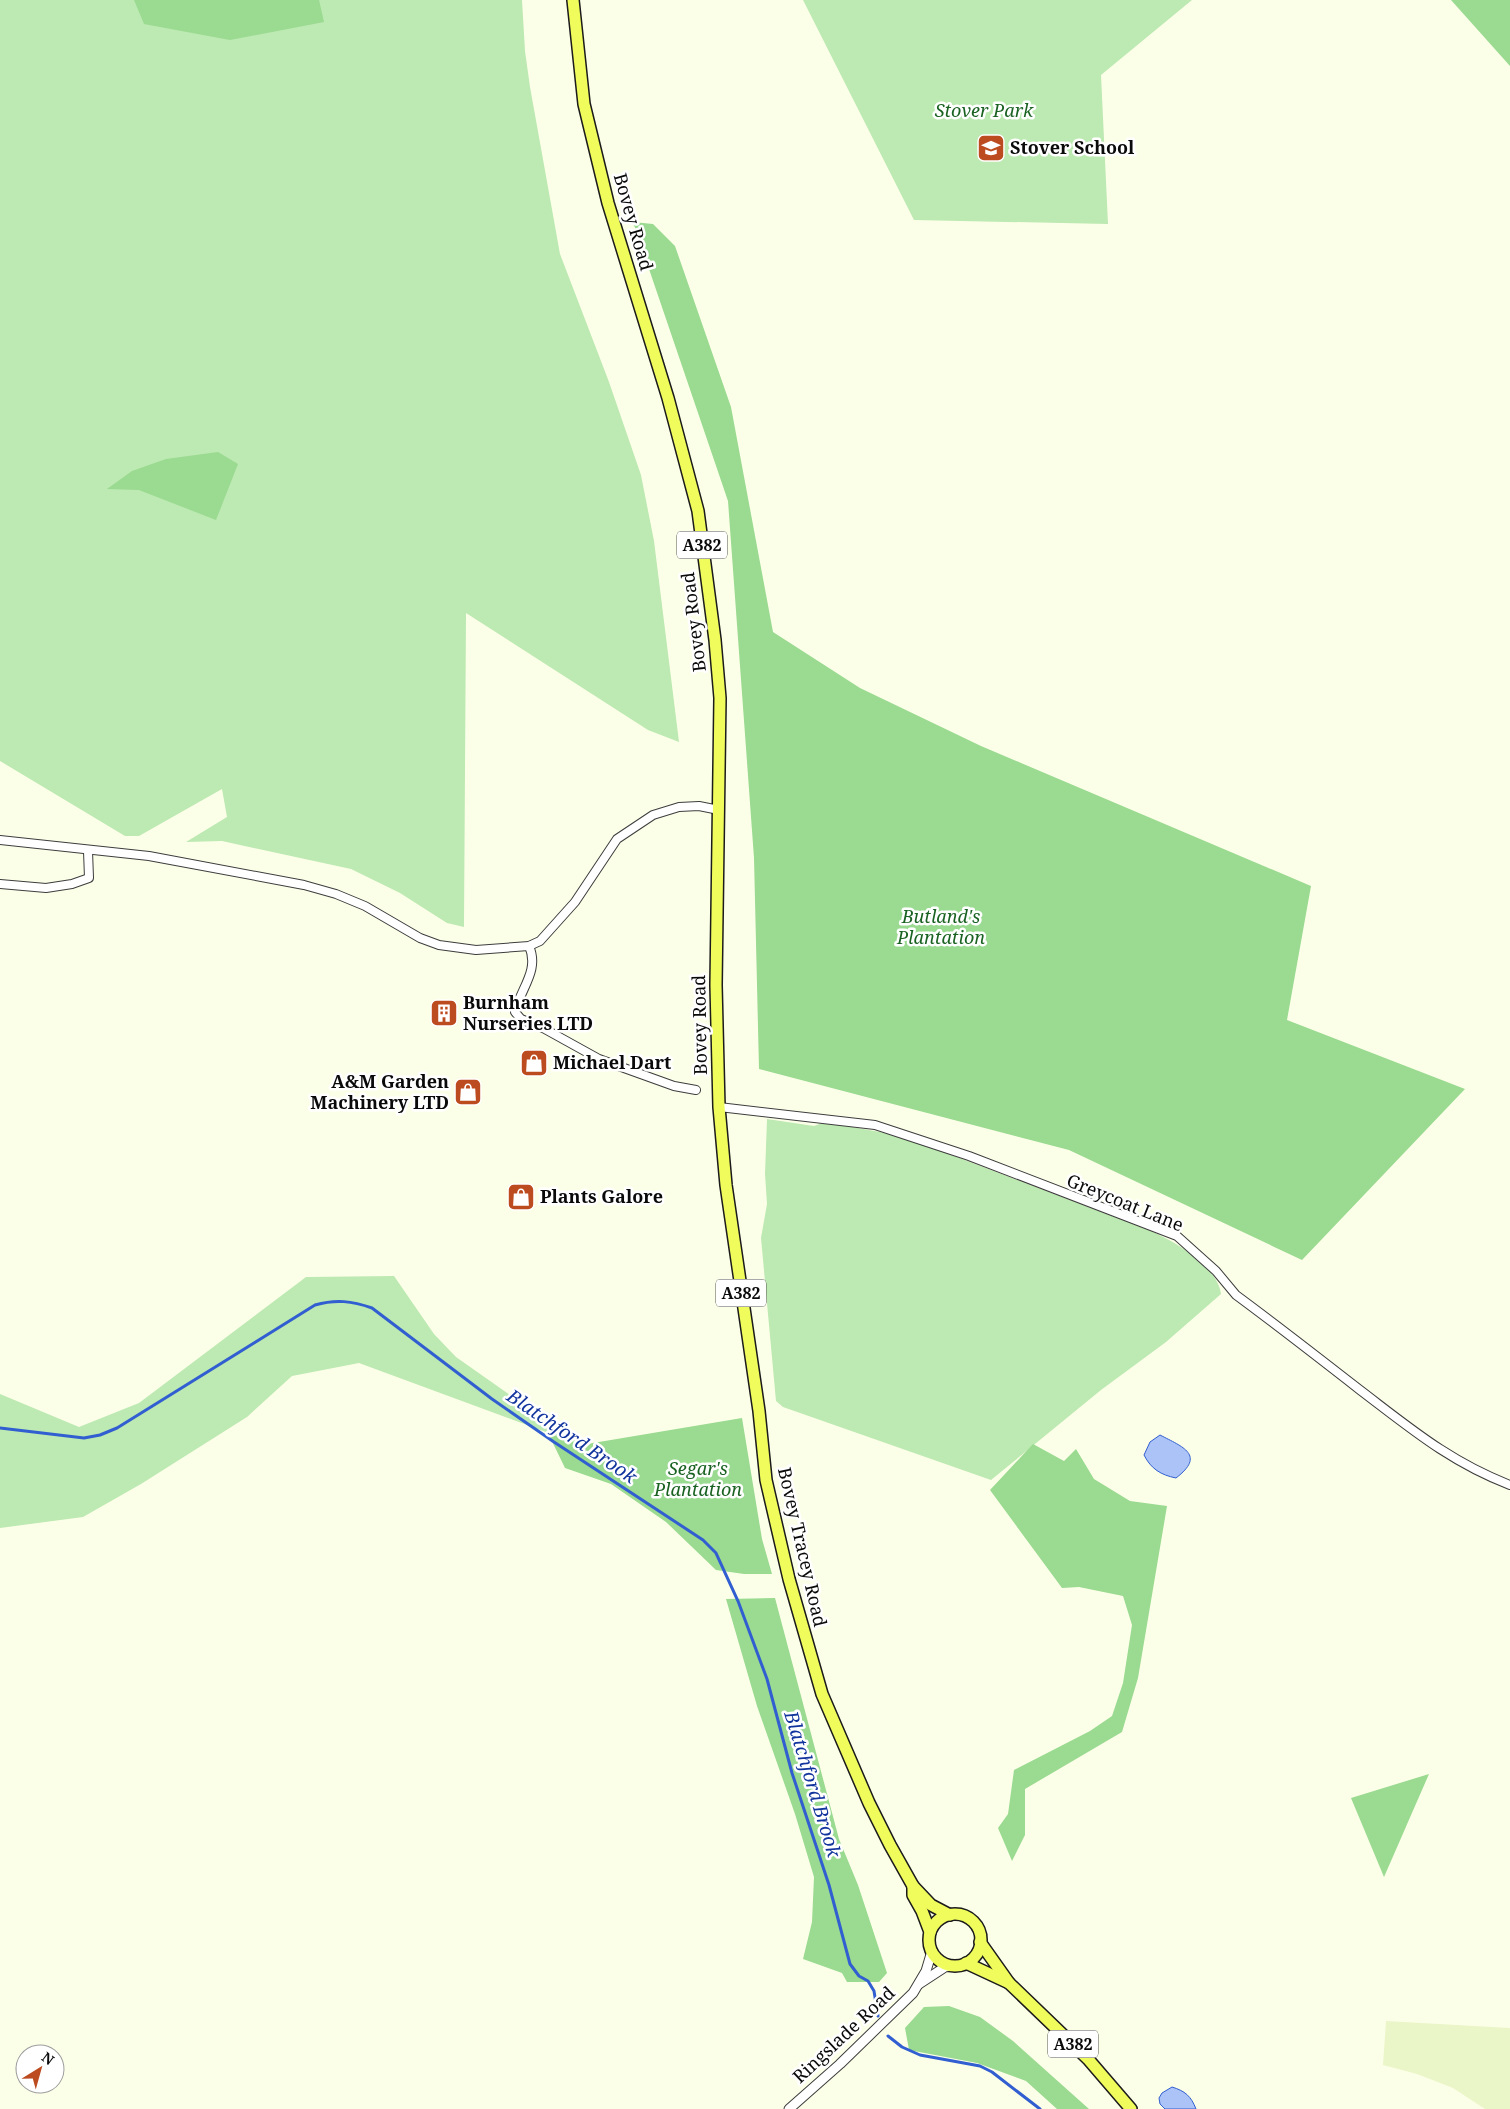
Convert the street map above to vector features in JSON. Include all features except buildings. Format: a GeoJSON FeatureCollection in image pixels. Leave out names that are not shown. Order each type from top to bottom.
{"type":"FeatureCollection","features":[{"type":"Feature","properties":{"kind":"main road","name":"Bovey Road"},"geometry":{"type":"LineString","coordinates":[[573,0],[584,104],[588,122],[608,203],[668,398],[698,511],[715,640],[720,698],[716,985],[719,1106]]}},
{"type":"Feature","properties":{"kind":"main road","name":"Bovey Tracey Road"},"geometry":{"type":"LineString","coordinates":[[719,1106],[726,1185],[759,1411],[766,1480],[786,1571],[822,1694],[869,1803],[913,1886],[931,1905],[950,1915]]}},
{"type":"Feature","properties":{"kind":"main road","name":"Bovey Tracey Road"},"geometry":{"type":"LineString","coordinates":[[913,1886],[913,1895],[930,1932]]}},
{"type":"Feature","properties":{"kind":"main road"},"geometry":{"type":"LineString","coordinates":[[950,1915],[961,1915],[968,1918],[979,1932],[980,1942],[976,1956],[966,1963],[951,1966],[943,1963],[935,1958],[932,1951],[929,1939],[930,1932],[937,1921],[950,1915]]}},
{"type":"Feature","properties":{"kind":"main road","name":"A382"},"geometry":{"type":"LineString","coordinates":[[980,1942],[1009,1983],[1088,2059],[1132,2109]]}},
{"type":"Feature","properties":{"kind":"main road","name":"A382"},"geometry":{"type":"LineString","coordinates":[[966,1963],[1009,1983]]}},
{"type":"Feature","properties":{"kind":"street"},"geometry":{"type":"LineString","coordinates":[[0,840],[149,856],[304,885],[336,894],[365,906],[420,938],[454,949],[476,950],[529,946],[540,941],[575,902],[617,840],[652,815],[679,807],[699,806],[719,810]]}},
{"type":"Feature","properties":{"kind":"street"},"geometry":{"type":"LineString","coordinates":[[0,884],[46,888],[72,884],[89,878],[88,850]]}},
{"type":"Feature","properties":{"kind":"street"},"geometry":{"type":"LineString","coordinates":[[529,946],[534,957],[532,968],[515,1012],[521,1019],[543,1028],[598,1059],[674,1086],[696,1090]]}},
{"type":"Feature","properties":{"kind":"street","name":"Greycoat Lane"},"geometry":{"type":"LineString","coordinates":[[719,1106],[875,1125],[969,1156],[1177,1236],[1216,1271],[1236,1294],[1404,1424],[1442,1452],[1475,1470],[1510,1485]]}},
{"type":"Feature","properties":{"kind":"street","name":"Ringslade Road"},"geometry":{"type":"LineString","coordinates":[[919,1984],[932,1951]]}},
{"type":"Feature","properties":{"kind":"street","name":"Ringslade Road"},"geometry":{"type":"LineString","coordinates":[[789,2109],[866,2039],[919,1984],[945,1967],[951,1966]]}},
{"type":"Feature","properties":{"kind":"green space"},"geometry":{"type":"Polygon","coordinates":[[[0,0],[522,0],[525,51],[530,87],[560,254],[609,382],[641,475],[654,541],[679,742],[648,730],[466,613],[464,927],[447,923],[400,893],[351,869],[222,841],[186,842],[227,817],[222,789],[139,836],[125,836],[0,761],[0,0]]]}},
{"type":"Feature","properties":{"kind":"green space"},"geometry":{"type":"Polygon","coordinates":[[[134,0],[319,0],[324,22],[230,40],[144,24],[134,0]]]}},
{"type":"Feature","properties":{"kind":"green space","name":"Stover Park"},"geometry":{"type":"Polygon","coordinates":[[[803,0],[1192,0],[1101,75],[1108,224],[914,220],[803,0]]]}},
{"type":"Feature","properties":{"kind":"green space"},"geometry":{"type":"Polygon","coordinates":[[[1451,0],[1510,0],[1510,66],[1451,0]]]}},
{"type":"Feature","properties":{"kind":"green space","name":"Butland's Plantation"},"geometry":{"type":"Polygon","coordinates":[[[633,222],[653,224],[675,246],[731,407],[773,632],[860,688],[981,746],[1311,886],[1287,1020],[1465,1089],[1302,1260],[1069,1150],[759,1069],[754,858],[728,501],[633,222]]]}},
{"type":"Feature","properties":{"kind":"green space"},"geometry":{"type":"Polygon","coordinates":[[[218,452],[238,464],[216,520],[139,490],[107,489],[132,471],[166,459],[218,452]]]}},
{"type":"Feature","properties":{"kind":"green space"},"geometry":{"type":"Polygon","coordinates":[[[767,1119],[814,1126],[825,1122],[880,1132],[920,1143],[1151,1231],[1182,1248],[1204,1265],[1218,1284],[1221,1294],[1166,1342],[1101,1390],[991,1480],[783,1407],[776,1401],[761,1238],[767,1204],[765,1174],[767,1119]]]}},
{"type":"Feature","properties":{"kind":"green space"},"geometry":{"type":"Polygon","coordinates":[[[394,1276],[434,1334],[456,1357],[581,1445],[359,1363],[292,1376],[247,1417],[141,1484],[83,1517],[0,1528],[0,1394],[79,1427],[139,1403],[306,1277],[394,1276]]]}},
{"type":"Feature","properties":{"kind":"green space","name":"Segar's Plantation"},"geometry":{"type":"Polygon","coordinates":[[[742,1418],[762,1539],[772,1574],[744,1574],[716,1570],[666,1522],[611,1484],[565,1468],[548,1433],[581,1445],[742,1418]]]}},
{"type":"Feature","properties":{"kind":"green space"},"geometry":{"type":"Polygon","coordinates":[[[1033,1444],[1064,1461],[1076,1449],[1094,1479],[1130,1501],[1167,1506],[1138,1678],[1122,1732],[1025,1789],[1025,1835],[1012,1861],[998,1828],[1008,1814],[1014,1770],[1090,1731],[1112,1716],[1123,1683],[1132,1625],[1123,1596],[1079,1587],[1062,1588],[990,1490],[1033,1444]]]}},
{"type":"Feature","properties":{"kind":"green space"},"geometry":{"type":"Polygon","coordinates":[[[775,1598],[839,1839],[858,1885],[887,1973],[879,1982],[847,1982],[842,1973],[803,1959],[812,1922],[814,1877],[795,1814],[757,1706],[726,1599],[775,1598]]]}},
{"type":"Feature","properties":{"kind":"green space"},"geometry":{"type":"Polygon","coordinates":[[[1429,1774],[1384,1877],[1351,1798],[1429,1774]]]}},
{"type":"Feature","properties":{"kind":"green space"},"geometry":{"type":"Polygon","coordinates":[[[949,2006],[980,2017],[1013,2041],[1089,2109],[1057,2109],[1026,2081],[977,2063],[909,2050],[905,2028],[924,2007],[949,2006]]]}},
{"type":"Feature","properties":{"kind":"green space"},"geometry":{"type":"Polygon","coordinates":[[[1386,2021],[1510,2028],[1510,2109],[1485,2109],[1453,2088],[1417,2074],[1383,2065],[1386,2021]]]}},
{"type":"Feature","properties":{"kind":"water"},"geometry":{"type":"Polygon","coordinates":[[[1160,1435],[1183,1448],[1190,1457],[1185,1470],[1176,1478],[1157,1471],[1144,1455],[1150,1442],[1160,1435]]]}},
{"type":"Feature","properties":{"kind":"water"},"geometry":{"type":"Polygon","coordinates":[[[1172,2087],[1181,2090],[1187,2095],[1196,2109],[1165,2109],[1160,2104],[1159,2098],[1162,2093],[1172,2087]]]}},
{"type":"Feature","properties":{"kind":"waterway","name":"Blatchford Brook"},"geometry":{"type":"LineString","coordinates":[[0,1428],[84,1438],[100,1435],[117,1428],[315,1305],[344,1302],[372,1308],[492,1399],[703,1540],[716,1553],[738,1601],[767,1679],[792,1773],[829,1885],[850,1964],[859,1976],[868,1981],[874,1991],[878,2016]]}},
{"type":"Feature","properties":{"kind":"waterway","name":"Blatchford Brook"},"geometry":{"type":"LineString","coordinates":[[888,2036],[902,2047],[920,2055],[980,2066],[992,2072],[1040,2109]]}},
{"type":"Feature","properties":{"kind":"place","name":"Stover School"},"geometry":{"type":"Point","coordinates":[991,148]}},
{"type":"Feature","properties":{"kind":"place","name":"Burnham Nurseries LTD"},"geometry":{"type":"Point","coordinates":[444,1013]}},
{"type":"Feature","properties":{"kind":"place","name":"Michael Dart"},"geometry":{"type":"Point","coordinates":[534,1063]}},
{"type":"Feature","properties":{"kind":"place","name":"A&M Garden Machinery LTD"},"geometry":{"type":"Point","coordinates":[468,1092]}},
{"type":"Feature","properties":{"kind":"place","name":"Plants Galore"},"geometry":{"type":"Point","coordinates":[521,1197]}}]}
